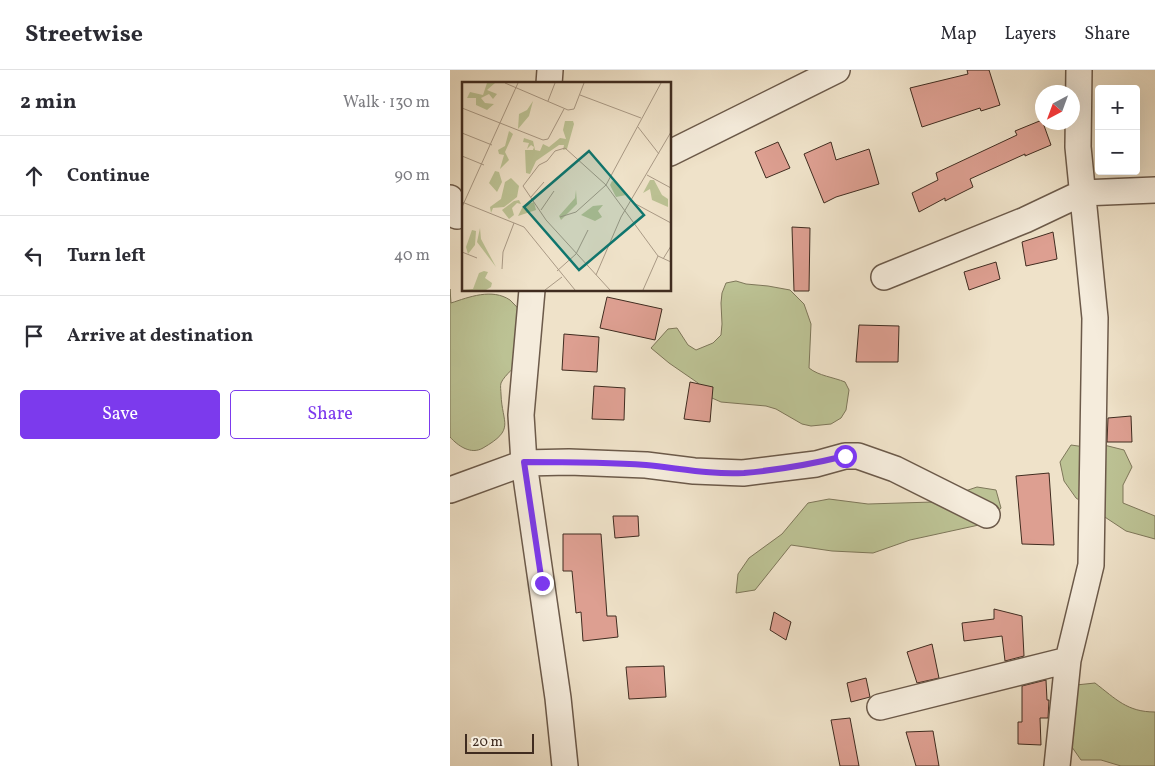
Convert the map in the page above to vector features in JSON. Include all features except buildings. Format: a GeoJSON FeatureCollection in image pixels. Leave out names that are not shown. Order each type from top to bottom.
{"type":"FeatureCollection","features":[{"type":"Feature","properties":{"kind":"street"},"geometry":{"type":"LineString","coordinates":[[671,153],[837,70]]}},
{"type":"Feature","properties":{"kind":"street"},"geometry":{"type":"LineString","coordinates":[[1057,766],[1068,660],[1091,565],[1095,318],[1078,147],[1079,70]]}},
{"type":"Feature","properties":{"kind":"street"},"geometry":{"type":"LineString","coordinates":[[884,277],[1026,220],[1082,193],[1155,190]]}},
{"type":"Feature","properties":{"kind":"street"},"geometry":{"type":"LineString","coordinates":[[532,291],[521,415],[524,462],[558,698],[565,766]]}},
{"type":"Feature","properties":{"kind":"street"},"geometry":{"type":"LineString","coordinates":[[450,490],[524,462],[646,465],[694,471],[743,473],[816,464],[845,456],[858,456],[895,469],[987,515]]}},
{"type":"Feature","properties":{"kind":"street"},"geometry":{"type":"LineString","coordinates":[[880,707],[1068,660]]}},
{"type":"Feature","properties":{"kind":"green space"},"geometry":{"type":"Polygon","coordinates":[[[736,281],[790,290],[804,304],[811,324],[809,368],[822,375],[845,382],[849,390],[846,410],[841,418],[831,424],[811,426],[802,424],[776,409],[766,406],[721,402],[712,398],[698,383],[651,348],[668,329],[677,328],[688,345],[696,350],[713,343],[721,335],[722,293],[726,283],[736,281]]]}},
{"type":"Feature","properties":{"kind":"green space"},"geometry":{"type":"Polygon","coordinates":[[[450,289],[451,303],[480,295],[496,295],[510,300],[521,312],[520,358],[501,384],[505,425],[500,436],[478,450],[469,450],[457,444],[450,437],[450,289]]]}},
{"type":"Feature","properties":{"kind":"green space"},"geometry":{"type":"Polygon","coordinates":[[[1071,445],[1085,447],[1104,445],[1124,450],[1132,467],[1123,485],[1123,503],[1155,516],[1155,539],[1126,531],[1076,498],[1064,481],[1060,462],[1071,445]]]}},
{"type":"Feature","properties":{"kind":"green space"},"geometry":{"type":"Polygon","coordinates":[[[977,487],[996,490],[1001,508],[988,523],[910,540],[873,553],[832,551],[791,545],[755,590],[736,593],[738,574],[749,558],[782,534],[808,503],[829,499],[868,504],[933,502],[977,487]]]}},
{"type":"Feature","properties":{"kind":"green space"},"geometry":{"type":"Polygon","coordinates":[[[1095,683],[1122,704],[1137,710],[1155,712],[1155,766],[1121,766],[1101,760],[1081,760],[1067,740],[1076,685],[1095,683]]]}},
{"type":"Feature","properties":{"kind":"route"},"geometry":{"type":"LineString","coordinates":[[542,583],[524,462],[646,465],[694,471],[743,473],[816,464],[845,456]]}}]}
